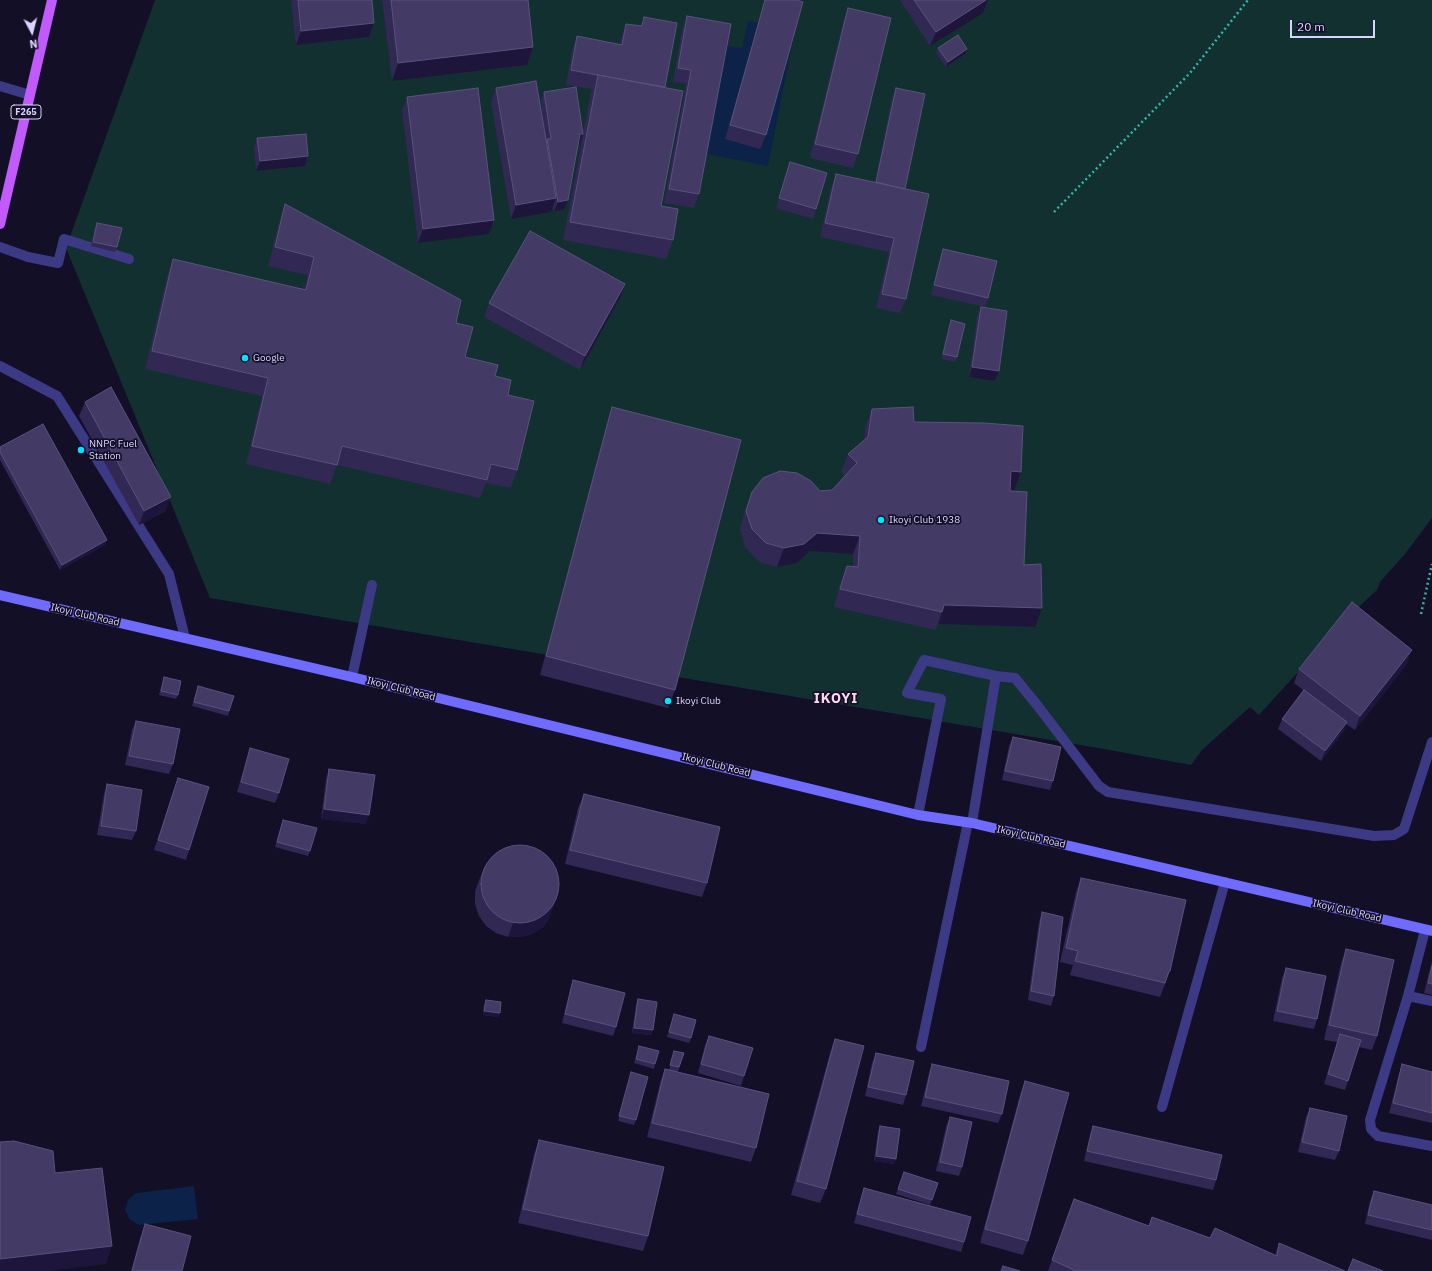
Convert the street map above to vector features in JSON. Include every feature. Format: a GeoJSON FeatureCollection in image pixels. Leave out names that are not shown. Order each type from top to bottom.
{"type":"FeatureCollection","features":[{"type":"Feature","properties":{"kind":"main road","name":"F265"},"geometry":{"type":"LineString","coordinates":[[0,224],[52,0]]}},
{"type":"Feature","properties":{"kind":"main road","name":"Ikoyi Club Road"},"geometry":{"type":"LineString","coordinates":[[0,596],[352,677],[918,815],[970,822],[1429,930]]}},
{"type":"Feature","properties":{"kind":"street"},"geometry":{"type":"LineString","coordinates":[[0,86],[30,95]]}},
{"type":"Feature","properties":{"kind":"street"},"geometry":{"type":"LineString","coordinates":[[0,246],[28,256],[58,263],[64,239],[129,259]]}},
{"type":"Feature","properties":{"kind":"street"},"geometry":{"type":"LineString","coordinates":[[0,366],[57,396],[169,574],[185,638]]}},
{"type":"Feature","properties":{"kind":"street"},"geometry":{"type":"LineString","coordinates":[[352,677],[372,585]]}},
{"type":"Feature","properties":{"kind":"street"},"geometry":{"type":"LineString","coordinates":[[918,815],[941,699],[907,693],[924,660],[996,676],[1015,678],[1038,705],[1099,786],[1108,792],[1374,836],[1394,835],[1404,829],[1432,742]]}},
{"type":"Feature","properties":{"kind":"street"},"geometry":{"type":"LineString","coordinates":[[921,1047],[970,822],[996,676]]}},
{"type":"Feature","properties":{"kind":"street"},"geometry":{"type":"LineString","coordinates":[[1162,1107],[1225,882]]}},
{"type":"Feature","properties":{"kind":"street"},"geometry":{"type":"LineString","coordinates":[[1429,930],[1370,1120],[1372,1129],[1378,1136],[1432,1146]]}},
{"type":"Feature","properties":{"kind":"street"},"geometry":{"type":"LineString","coordinates":[[1408,996],[1432,1002]]}},
{"type":"Feature","properties":{"kind":"path"},"geometry":{"type":"LineString","coordinates":[[1054,212],[1190,72],[1248,0]]}},
{"type":"Feature","properties":{"kind":"path"},"geometry":{"type":"LineString","coordinates":[[1421,614],[1432,564]]}},
{"type":"Feature","properties":{"kind":"green space","name":"Ikoyi Club"},"geometry":{"type":"Polygon","coordinates":[[[155,0],[1432,0],[1432,518],[1405,554],[1380,582],[1377,590],[1349,616],[1259,715],[1250,707],[1202,750],[1191,765],[210,598],[66,248],[155,0]]]}},
{"type":"Feature","properties":{"kind":"water"},"geometry":{"type":"Polygon","coordinates":[[[748,21],[795,30],[768,166],[703,153],[724,46],[742,48],[748,21]]]}},
{"type":"Feature","properties":{"kind":"water"},"geometry":{"type":"Polygon","coordinates":[[[194,1186],[198,1219],[139,1225],[130,1220],[125,1210],[128,1200],[136,1193],[194,1186]]]}},
{"type":"Feature","properties":{"kind":"building"},"geometry":{"type":"Polygon","coordinates":[[[298,0],[372,0],[374,23],[301,31],[298,0]]]}},
{"type":"Feature","properties":{"kind":"building"},"geometry":{"type":"Polygon","coordinates":[[[391,0],[528,0],[533,47],[398,63],[391,0]]]}},
{"type":"Feature","properties":{"kind":"building"},"geometry":{"type":"Polygon","coordinates":[[[765,0],[796,0],[803,2],[766,135],[730,125],[765,0]]]}},
{"type":"Feature","properties":{"kind":"building"},"geometry":{"type":"Polygon","coordinates":[[[914,0],[986,0],[936,32],[914,0]]]}},
{"type":"Feature","properties":{"kind":"building"},"geometry":{"type":"Polygon","coordinates":[[[848,8],[891,18],[858,154],[815,144],[848,8]]]}},
{"type":"Feature","properties":{"kind":"building"},"geometry":{"type":"Polygon","coordinates":[[[687,16],[731,24],[699,194],[669,189],[691,70],[678,68],[687,16]]]}},
{"type":"Feature","properties":{"kind":"building"},"geometry":{"type":"Polygon","coordinates":[[[644,17],[677,23],[665,87],[571,70],[577,36],[622,45],[626,24],[642,26],[644,17]]]}},
{"type":"Feature","properties":{"kind":"building"},"geometry":{"type":"Polygon","coordinates":[[[958,35],[967,49],[948,62],[938,48],[958,35]]]}},
{"type":"Feature","properties":{"kind":"building"},"geometry":{"type":"Polygon","coordinates":[[[598,75],[683,91],[661,206],[678,209],[673,240],[570,222],[598,75]]]}},
{"type":"Feature","properties":{"kind":"building"},"geometry":{"type":"Polygon","coordinates":[[[536,81],[556,198],[516,205],[496,88],[536,81]]]}},
{"type":"Feature","properties":{"kind":"building"},"geometry":{"type":"Polygon","coordinates":[[[576,87],[583,134],[580,134],[568,200],[558,202],[547,139],[551,139],[544,92],[576,87]]]}},
{"type":"Feature","properties":{"kind":"building"},"geometry":{"type":"Polygon","coordinates":[[[478,88],[494,220],[423,229],[407,97],[478,88]]]}},
{"type":"Feature","properties":{"kind":"building"},"geometry":{"type":"Polygon","coordinates":[[[896,88],[925,94],[905,189],[876,182],[896,88]]]}},
{"type":"Feature","properties":{"kind":"building"},"geometry":{"type":"Polygon","coordinates":[[[306,134],[308,156],[260,161],[257,138],[306,134]]]}},
{"type":"Feature","properties":{"kind":"building"},"geometry":{"type":"Polygon","coordinates":[[[790,162],[827,173],[816,209],[779,198],[790,162]]]}},
{"type":"Feature","properties":{"kind":"building"},"geometry":{"type":"Polygon","coordinates":[[[836,174],[929,194],[906,299],[882,294],[894,238],[825,223],[836,174]]]}},
{"type":"Feature","properties":{"kind":"building"},"geometry":{"type":"Polygon","coordinates":[[[285,204],[461,300],[456,323],[473,327],[465,357],[498,365],[495,376],[511,380],[508,395],[534,401],[517,470],[491,464],[487,480],[342,446],[337,465],[252,446],[268,378],[152,351],[173,259],[306,290],[314,257],[275,247],[285,204]]]}},
{"type":"Feature","properties":{"kind":"building"},"geometry":{"type":"Polygon","coordinates":[[[97,223],[122,228],[117,247],[93,242],[97,223]]]}},
{"type":"Feature","properties":{"kind":"building"},"geometry":{"type":"Polygon","coordinates":[[[530,231],[625,284],[585,356],[489,303],[530,231]]]}},
{"type":"Feature","properties":{"kind":"building"},"geometry":{"type":"Polygon","coordinates":[[[943,249],[997,261],[988,298],[934,285],[943,249]]]}},
{"type":"Feature","properties":{"kind":"building"},"geometry":{"type":"Polygon","coordinates":[[[981,307],[1007,311],[999,371],[972,367],[981,307]]]}},
{"type":"Feature","properties":{"kind":"building"},"geometry":{"type":"Polygon","coordinates":[[[951,320],[965,324],[957,357],[943,354],[951,320]]]}},
{"type":"Feature","properties":{"kind":"building"},"geometry":{"type":"Polygon","coordinates":[[[111,387],[171,497],[144,511],[85,402],[111,387]]]}},
{"type":"Feature","properties":{"kind":"building"},"geometry":{"type":"Polygon","coordinates":[[[612,407],[741,440],[675,690],[546,656],[612,407]]]}},
{"type":"Feature","properties":{"kind":"building","name":"Ikoyi Club 1938"},"geometry":{"type":"Polygon","coordinates":[[[913,407],[914,422],[984,423],[1023,426],[1021,472],[1011,471],[1010,491],[1027,492],[1024,565],[1041,564],[1042,608],[944,605],[942,612],[840,589],[847,566],[858,567],[860,536],[817,533],[804,544],[784,548],[766,543],[752,529],[746,511],[752,492],[763,478],[780,471],[797,473],[811,481],[820,491],[832,490],[857,463],[848,454],[868,437],[872,409],[913,407]]]}},
{"type":"Feature","properties":{"kind":"building"},"geometry":{"type":"Polygon","coordinates":[[[43,424],[107,540],[62,565],[0,452],[0,447],[43,424]]]}},
{"type":"Feature","properties":{"kind":"building"},"geometry":{"type":"Polygon","coordinates":[[[1352,602],[1412,650],[1360,716],[1299,669],[1352,602]]]}},
{"type":"Feature","properties":{"kind":"building"},"geometry":{"type":"Polygon","coordinates":[[[164,677],[181,681],[178,695],[161,691],[164,677]]]}},
{"type":"Feature","properties":{"kind":"building"},"geometry":{"type":"Polygon","coordinates":[[[198,686],[234,696],[229,711],[194,702],[198,686]]]}},
{"type":"Feature","properties":{"kind":"building"},"geometry":{"type":"Polygon","coordinates":[[[1304,690],[1347,722],[1325,751],[1282,719],[1304,690]]]}},
{"type":"Feature","properties":{"kind":"building"},"geometry":{"type":"Polygon","coordinates":[[[136,721],[180,729],[173,764],[129,756],[136,721]]]}},
{"type":"Feature","properties":{"kind":"building"},"geometry":{"type":"Polygon","coordinates":[[[1013,737],[1061,747],[1053,781],[1005,771],[1013,737]]]}},
{"type":"Feature","properties":{"kind":"building"},"geometry":{"type":"Polygon","coordinates":[[[250,748],[289,759],[279,793],[241,782],[250,748]]]}},
{"type":"Feature","properties":{"kind":"building"},"geometry":{"type":"Polygon","coordinates":[[[329,769],[375,775],[369,815],[324,809],[329,769]]]}},
{"type":"Feature","properties":{"kind":"building"},"geometry":{"type":"Polygon","coordinates":[[[178,778],[209,787],[189,850],[158,840],[178,778]]]}},
{"type":"Feature","properties":{"kind":"building"},"geometry":{"type":"Polygon","coordinates":[[[107,784],[142,790],[136,831],[101,826],[107,784]]]}},
{"type":"Feature","properties":{"kind":"building"},"geometry":{"type":"Polygon","coordinates":[[[584,794],[720,827],[707,883],[570,850],[584,794]]]}},
{"type":"Feature","properties":{"kind":"building"},"geometry":{"type":"Polygon","coordinates":[[[283,820],[317,828],[310,851],[277,842],[283,820]]]}},
{"type":"Feature","properties":{"kind":"building"},"geometry":{"type":"Polygon","coordinates":[[[512,845],[528,845],[542,851],[553,862],[559,876],[559,892],[553,906],[542,917],[528,923],[512,923],[498,917],[487,906],[481,892],[481,876],[487,862],[498,851],[512,845]]]}},
{"type":"Feature","properties":{"kind":"building"},"geometry":{"type":"Polygon","coordinates":[[[1081,878],[1186,900],[1170,971],[1165,983],[1075,961],[1078,951],[1066,948],[1081,878]]]}},
{"type":"Feature","properties":{"kind":"building"},"geometry":{"type":"Polygon","coordinates":[[[1042,912],[1063,917],[1054,996],[1031,991],[1042,912]]]}},
{"type":"Feature","properties":{"kind":"building"},"geometry":{"type":"Polygon","coordinates":[[[1346,949],[1394,960],[1377,1036],[1329,1025],[1346,949]]]}},
{"type":"Feature","properties":{"kind":"building"},"geometry":{"type":"Polygon","coordinates":[[[1432,966],[1432,984],[1428,983],[1432,966]]]}},
{"type":"Feature","properties":{"kind":"building"},"geometry":{"type":"Polygon","coordinates":[[[1286,968],[1326,976],[1317,1019],[1277,1011],[1286,968]]]}},
{"type":"Feature","properties":{"kind":"building"},"geometry":{"type":"Polygon","coordinates":[[[573,980],[625,993],[616,1027],[565,1014],[573,980]]]}},
{"type":"Feature","properties":{"kind":"building"},"geometry":{"type":"Polygon","coordinates":[[[638,999],[657,1002],[653,1030],[634,1028],[638,999]]]}},
{"type":"Feature","properties":{"kind":"building"},"geometry":{"type":"Polygon","coordinates":[[[486,1000],[501,1002],[500,1013],[484,1011],[486,1000]]]}},
{"type":"Feature","properties":{"kind":"building"},"geometry":{"type":"Polygon","coordinates":[[[674,1014],[696,1020],[691,1038],[669,1032],[674,1014]]]}},
{"type":"Feature","properties":{"kind":"building"},"geometry":{"type":"Polygon","coordinates":[[[1340,1034],[1361,1040],[1348,1081],[1328,1074],[1340,1034]]]}},
{"type":"Feature","properties":{"kind":"building"},"geometry":{"type":"Polygon","coordinates":[[[709,1036],[753,1048],[744,1076],[701,1064],[709,1036]]]}},
{"type":"Feature","properties":{"kind":"building"},"geometry":{"type":"Polygon","coordinates":[[[835,1039],[864,1046],[826,1189],[797,1181],[835,1039]]]}},
{"type":"Feature","properties":{"kind":"building"},"geometry":{"type":"Polygon","coordinates":[[[639,1046],[659,1051],[655,1064],[636,1059],[639,1046]]]}},
{"type":"Feature","properties":{"kind":"building"},"geometry":{"type":"Polygon","coordinates":[[[674,1051],[684,1053],[679,1067],[670,1065],[674,1051]]]}},
{"type":"Feature","properties":{"kind":"building"},"geometry":{"type":"Polygon","coordinates":[[[876,1053],[914,1061],[906,1095],[868,1087],[876,1053]]]}},
{"type":"Feature","properties":{"kind":"building"},"geometry":{"type":"Polygon","coordinates":[[[932,1064],[1009,1081],[1002,1114],[925,1097],[932,1064]]]}},
{"type":"Feature","properties":{"kind":"building"},"geometry":{"type":"Polygon","coordinates":[[[1402,1064],[1432,1072],[1432,1113],[1393,1103],[1402,1064]]]}},
{"type":"Feature","properties":{"kind":"building"},"geometry":{"type":"Polygon","coordinates":[[[665,1069],[769,1094],[756,1148],[652,1123],[665,1069]]]}},
{"type":"Feature","properties":{"kind":"building"},"geometry":{"type":"Polygon","coordinates":[[[631,1072],[648,1077],[636,1120],[619,1116],[631,1072]]]}},
{"type":"Feature","properties":{"kind":"building"},"geometry":{"type":"Polygon","coordinates":[[[1025,1081],[1069,1093],[1028,1241],[985,1229],[1025,1081]]]}},
{"type":"Feature","properties":{"kind":"building"},"geometry":{"type":"Polygon","coordinates":[[[1310,1108],[1347,1116],[1339,1151],[1302,1142],[1310,1108]]]}},
{"type":"Feature","properties":{"kind":"building"},"geometry":{"type":"Polygon","coordinates":[[[950,1117],[972,1122],[962,1167],[940,1162],[950,1117]]]}},
{"type":"Feature","properties":{"kind":"building"},"geometry":{"type":"Polygon","coordinates":[[[880,1126],[900,1129],[896,1159],[876,1156],[880,1126]]]}},
{"type":"Feature","properties":{"kind":"building"},"geometry":{"type":"Polygon","coordinates":[[[1093,1126],[1222,1155],[1216,1180],[1087,1151],[1093,1126]]]}},
{"type":"Feature","properties":{"kind":"building"},"geometry":{"type":"Polygon","coordinates":[[[539,1140],[664,1167],[648,1236],[523,1209],[539,1140]]]}},
{"type":"Feature","properties":{"kind":"building"},"geometry":{"type":"Polygon","coordinates":[[[14,1141],[53,1151],[55,1173],[102,1168],[112,1246],[0,1259],[0,1142],[14,1141]]]}},
{"type":"Feature","properties":{"kind":"building"},"geometry":{"type":"Polygon","coordinates":[[[904,1172],[938,1183],[932,1200],[898,1189],[904,1172]]]}},
{"type":"Feature","properties":{"kind":"building"},"geometry":{"type":"Polygon","coordinates":[[[864,1188],[971,1217],[964,1242],[857,1214],[864,1188]]]}},
{"type":"Feature","properties":{"kind":"building"},"geometry":{"type":"Polygon","coordinates":[[[1374,1191],[1432,1205],[1432,1230],[1368,1215],[1374,1191]]]}},
{"type":"Feature","properties":{"kind":"building"},"geometry":{"type":"Polygon","coordinates":[[[1074,1199],[1149,1226],[1152,1217],[1210,1238],[1215,1228],[1277,1256],[1279,1243],[1345,1271],[1076,1271],[1052,1260],[1074,1199]]]}},
{"type":"Feature","properties":{"kind":"building"},"geometry":{"type":"Polygon","coordinates":[[[145,1224],[191,1236],[182,1271],[132,1271],[145,1224]]]}},
{"type":"Feature","properties":{"kind":"building"},"geometry":{"type":"Polygon","coordinates":[[[1353,1259],[1383,1271],[1348,1271],[1353,1259]]]}},
{"type":"Feature","properties":{"kind":"building"},"geometry":{"type":"Polygon","coordinates":[[[1003,1266],[1020,1271],[1001,1271],[1003,1266]]]}},
{"type":"Feature","properties":{"kind":"place","name":"Google"},"geometry":{"type":"Point","coordinates":[245,358]}},
{"type":"Feature","properties":{"kind":"place","name":"NNPC Fuel Station"},"geometry":{"type":"Point","coordinates":[81,450]}},
{"type":"Feature","properties":{"kind":"place","name":"Ikoyi Club 1938"},"geometry":{"type":"Point","coordinates":[881,520]}},
{"type":"Feature","properties":{"kind":"place","name":"Ikoyi Club"},"geometry":{"type":"Point","coordinates":[668,701]}},
{"type":"Feature","properties":{"kind":"district","name":"IKOYI"},"geometry":{"type":"Point","coordinates":[836,699]}}]}
